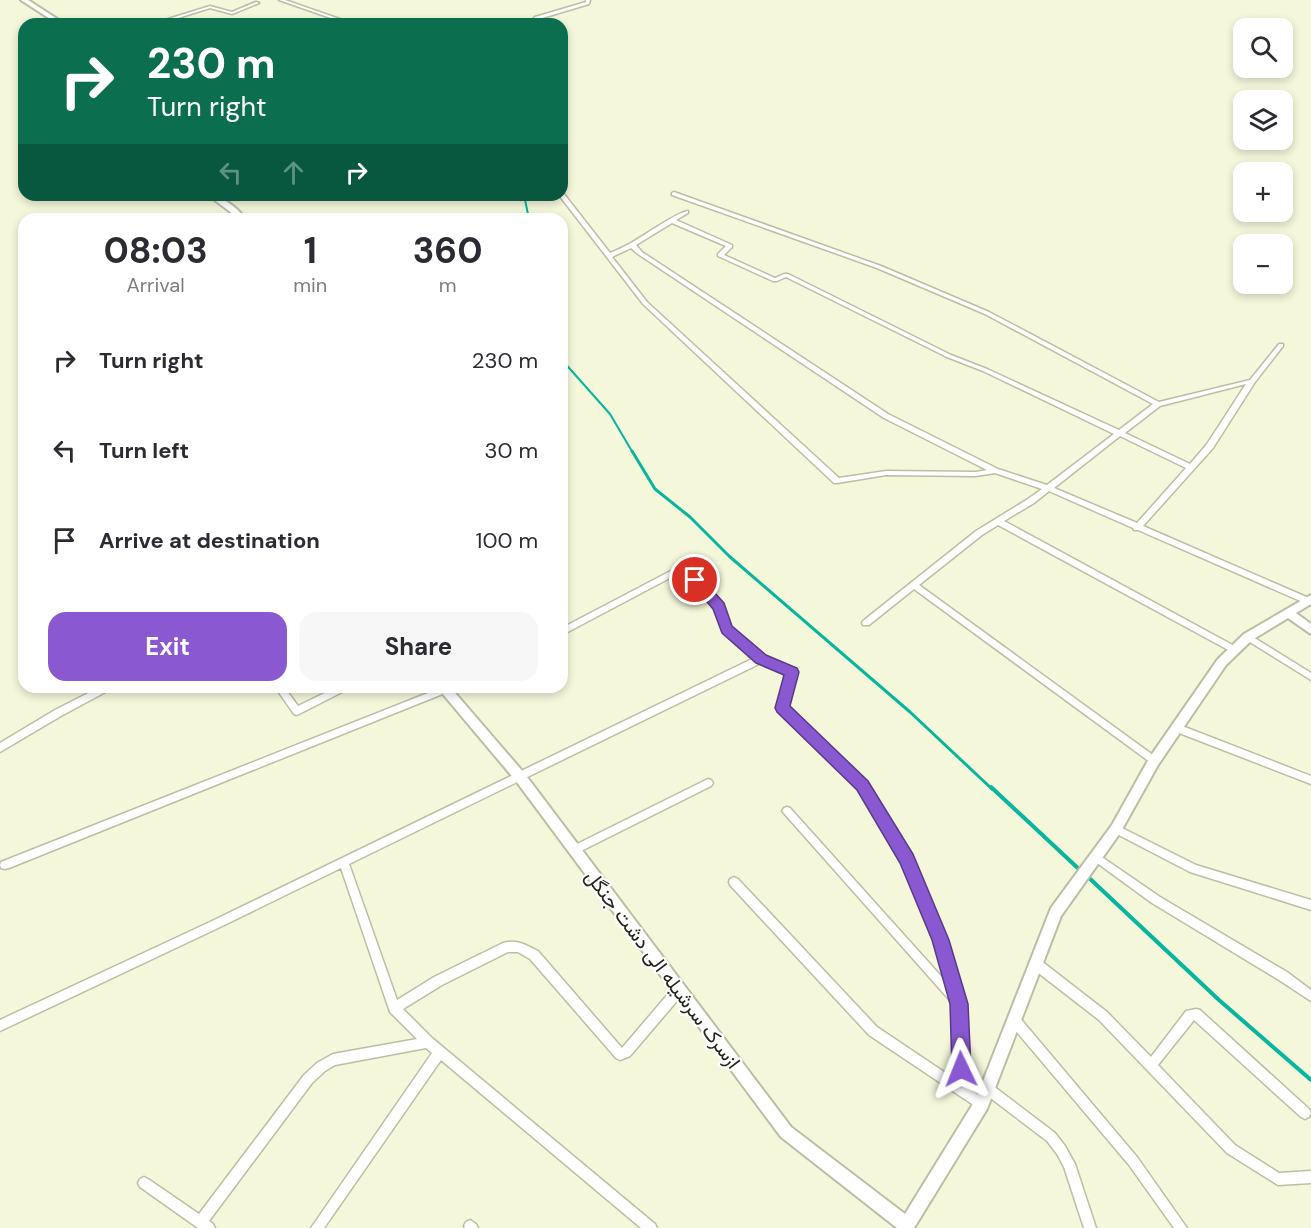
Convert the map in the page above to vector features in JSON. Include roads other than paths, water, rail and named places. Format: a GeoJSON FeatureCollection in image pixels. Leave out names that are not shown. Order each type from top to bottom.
{"type":"FeatureCollection","features":[{"type":"Feature","properties":{"kind":"street"},"geometry":{"type":"LineString","coordinates":[[24,0],[52,18]]}},
{"type":"Feature","properties":{"kind":"street"},"geometry":{"type":"LineString","coordinates":[[248,0],[257,3]]}},
{"type":"Feature","properties":{"kind":"street"},"geometry":{"type":"LineString","coordinates":[[174,18],[210,7],[232,13],[264,0]]}},
{"type":"Feature","properties":{"kind":"street"},"geometry":{"type":"LineString","coordinates":[[281,0],[334,18]]}},
{"type":"Feature","properties":{"kind":"street"},"geometry":{"type":"LineString","coordinates":[[537,18],[582,6],[588,3],[588,0]]}},
{"type":"Feature","properties":{"kind":"street"},"geometry":{"type":"LineString","coordinates":[[674,194],[879,267],[987,313],[1158,404]]}},
{"type":"Feature","properties":{"kind":"street"},"geometry":{"type":"LineString","coordinates":[[220,201],[237,213]]}},
{"type":"Feature","properties":{"kind":"street"},"geometry":{"type":"LineString","coordinates":[[567,201],[645,303],[837,481],[885,473],[976,474],[995,471]]}},
{"type":"Feature","properties":{"kind":"street"},"geometry":{"type":"LineString","coordinates":[[609,256],[632,245],[686,212]]}},
{"type":"Feature","properties":{"kind":"street"},"geometry":{"type":"LineString","coordinates":[[671,220],[730,246],[720,255],[775,280],[786,275],[949,356],[986,370],[1191,467]]}},
{"type":"Feature","properties":{"kind":"street"},"geometry":{"type":"LineString","coordinates":[[632,245],[640,253],[864,402],[995,471],[1048,489],[1310,600]]}},
{"type":"Feature","properties":{"kind":"street"},"geometry":{"type":"LineString","coordinates":[[1137,528],[1210,446],[1252,381],[1281,345]]}},
{"type":"Feature","properties":{"kind":"street"},"geometry":{"type":"LineString","coordinates":[[867,623],[979,533],[1048,489],[1158,404],[1252,381]]}},
{"type":"Feature","properties":{"kind":"street"},"geometry":{"type":"LineString","coordinates":[[998,521],[1235,650]]}},
{"type":"Feature","properties":{"kind":"street"},"geometry":{"type":"LineString","coordinates":[[568,629],[684,567],[719,607],[726,629],[761,659],[792,672],[783,708],[862,786],[907,859],[941,940],[959,1004],[962,1090]]}},
{"type":"Feature","properties":{"kind":"street"},"geometry":{"type":"LineString","coordinates":[[914,585],[1154,760]]}},
{"type":"Feature","properties":{"kind":"street"},"geometry":{"type":"LineString","coordinates":[[906,1227],[982,1104],[1056,912],[1116,829],[1154,760],[1222,662],[1248,637],[1310,600]]}},
{"type":"Feature","properties":{"kind":"street"},"geometry":{"type":"LineString","coordinates":[[1288,612],[1311,630]]}},
{"type":"Feature","properties":{"kind":"street"},"geometry":{"type":"LineString","coordinates":[[1248,637],[1311,677]]}},
{"type":"Feature","properties":{"kind":"street"},"geometry":{"type":"LineString","coordinates":[[0,1026],[344,863],[761,659]]}},
{"type":"Feature","properties":{"kind":"street"},"geometry":{"type":"LineString","coordinates":[[0,748],[96,693]]}},
{"type":"Feature","properties":{"kind":"street"},"geometry":{"type":"LineString","coordinates":[[284,693],[297,711],[333,693]]}},
{"type":"Feature","properties":{"kind":"street"},"geometry":{"type":"LineString","coordinates":[[5,865],[435,693]]}},
{"type":"Feature","properties":{"kind":"street","name":"ازسرک سرشیله الی دشت جنگل"},"geometry":{"type":"LineString","coordinates":[[451,693],[520,777],[678,991],[786,1132],[906,1227]]}},
{"type":"Feature","properties":{"kind":"street"},"geometry":{"type":"LineString","coordinates":[[1177,728],[1311,780]]}},
{"type":"Feature","properties":{"kind":"street"},"geometry":{"type":"LineString","coordinates":[[574,850],[708,783]]}},
{"type":"Feature","properties":{"kind":"street"},"geometry":{"type":"LineString","coordinates":[[787,811],[959,1004]]}},
{"type":"Feature","properties":{"kind":"street"},"geometry":{"type":"LineString","coordinates":[[1116,829],[1194,870],[1311,905]]}},
{"type":"Feature","properties":{"kind":"street"},"geometry":{"type":"LineString","coordinates":[[1096,857],[1156,900],[1283,976],[1311,996]]}},
{"type":"Feature","properties":{"kind":"street"},"geometry":{"type":"LineString","coordinates":[[344,863],[394,1008],[428,1042],[651,1228]]}},
{"type":"Feature","properties":{"kind":"street"},"geometry":{"type":"LineString","coordinates":[[734,882],[873,1031],[982,1104]]}},
{"type":"Feature","properties":{"kind":"street"},"geometry":{"type":"LineString","coordinates":[[394,1008],[438,981],[507,947],[519,947],[534,955],[620,1054],[626,1052],[678,991]]}},
{"type":"Feature","properties":{"kind":"street"},"geometry":{"type":"LineString","coordinates":[[1036,964],[1103,1016],[1231,1149],[1278,1179],[1311,1177]]}},
{"type":"Feature","properties":{"kind":"street"},"geometry":{"type":"LineString","coordinates":[[1151,1066],[1190,1015],[1196,1014],[1305,1113]]}},
{"type":"Feature","properties":{"kind":"street"},"geometry":{"type":"LineString","coordinates":[[1015,1020],[1133,1161],[1181,1228]]}},
{"type":"Feature","properties":{"kind":"street"},"geometry":{"type":"LineString","coordinates":[[144,1183],[205,1225],[308,1079],[321,1067],[333,1060],[428,1042]]}},
{"type":"Feature","properties":{"kind":"street"},"geometry":{"type":"LineString","coordinates":[[317,1228],[440,1051]]}},
{"type":"Feature","properties":{"kind":"street"},"geometry":{"type":"LineString","coordinates":[[988,1089],[1051,1137],[1061,1150],[1069,1164],[1090,1228]]}},
{"type":"Feature","properties":{"kind":"waterway"},"geometry":{"type":"LineString","coordinates":[[525,201],[528,213]]}},
{"type":"Feature","properties":{"kind":"waterway"},"geometry":{"type":"LineString","coordinates":[[568,367],[610,414],[633,453]]}},
{"type":"Feature","properties":{"kind":"waterway"},"geometry":{"type":"LineString","coordinates":[[632,451],[655,489],[690,517],[729,556],[910,712],[992,789]]}},
{"type":"Feature","properties":{"kind":"waterway"},"geometry":{"type":"LineString","coordinates":[[991,787],[1082,872]]}},
{"type":"Feature","properties":{"kind":"waterway"},"geometry":{"type":"LineString","coordinates":[[1087,876],[1219,1000],[1311,1080]]}}]}
